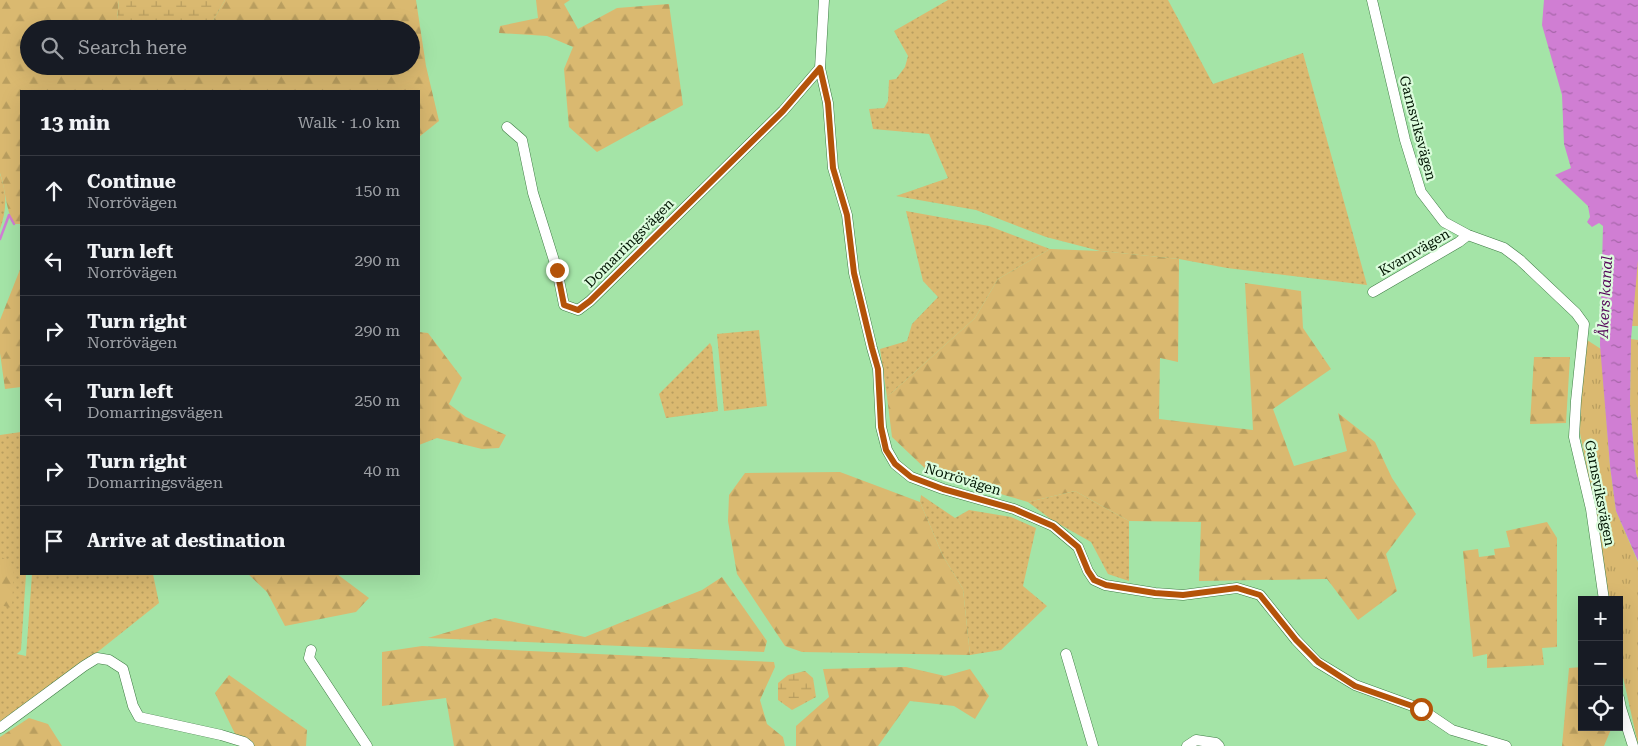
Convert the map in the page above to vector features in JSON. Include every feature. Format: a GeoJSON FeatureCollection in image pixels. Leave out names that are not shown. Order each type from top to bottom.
{"type":"FeatureCollection","features":[{"type":"Feature","properties":{"kind":"street","name":"Norrövägen"},"geometry":{"type":"LineString","coordinates":[[824,0],[820,68],[828,103],[833,168],[847,215],[854,273],[878,369],[881,427],[886,450],[895,464],[911,477],[943,489],[1014,509],[1053,526],[1078,547],[1094,580],[1106,585],[1155,593],[1183,595],[1237,588],[1260,595],[1290,634],[1318,662],[1355,686],[1421,709],[1452,730],[1506,746]]}},
{"type":"Feature","properties":{"kind":"street","name":"Garnsviksvägen"},"geometry":{"type":"LineString","coordinates":[[1372,0],[1405,140],[1421,192],[1444,222],[1468,235],[1504,248],[1520,260],[1576,313],[1584,324],[1574,437],[1591,509],[1603,596]]}},
{"type":"Feature","properties":{"kind":"street","name":"Domarringsvägen"},"geometry":{"type":"LineString","coordinates":[[506,127],[522,140],[533,193],[557,270],[564,305],[578,310],[590,301],[783,111],[820,68]]}},
{"type":"Feature","properties":{"kind":"street","name":"Kvarnvägen"},"geometry":{"type":"LineString","coordinates":[[1373,292],[1468,235]]}},
{"type":"Feature","properties":{"kind":"street"},"geometry":{"type":"LineString","coordinates":[[312,650],[309,658],[367,746]]}},
{"type":"Feature","properties":{"kind":"street"},"geometry":{"type":"LineString","coordinates":[[1066,654],[1093,746]]}},
{"type":"Feature","properties":{"kind":"street"},"geometry":{"type":"LineString","coordinates":[[0,728],[97,658],[109,660],[123,669],[133,706],[139,717],[221,735],[244,742],[249,746]]}},
{"type":"Feature","properties":{"kind":"street"},"geometry":{"type":"LineString","coordinates":[[1623,714],[1633,746]]}},
{"type":"Feature","properties":{"kind":"street"},"geometry":{"type":"LineString","coordinates":[[1187,746],[1196,740],[1216,743],[1219,746]]}},
{"type":"Feature","properties":{"kind":"green space"},"geometry":{"type":"Polygon","coordinates":[[[0,0],[119,0],[117,20],[20,20],[20,75],[420,75],[420,26],[426,66],[439,121],[420,136],[420,90],[20,90],[20,224],[14,224],[9,212],[0,173],[0,0]]]}},
{"type":"Feature","properties":{"kind":"green space"},"geometry":{"type":"Polygon","coordinates":[[[119,0],[225,0],[213,20],[117,20],[119,0]]]}},
{"type":"Feature","properties":{"kind":"green space"},"geometry":{"type":"Polygon","coordinates":[[[225,0],[416,0],[419,20],[213,20],[225,0]]]}},
{"type":"Feature","properties":{"kind":"green space"},"geometry":{"type":"Polygon","coordinates":[[[536,0],[570,0],[564,4],[578,29],[617,8],[669,4],[683,105],[597,152],[569,127],[564,69],[573,47],[547,36],[499,33],[500,26],[538,18],[536,0]]]}},
{"type":"Feature","properties":{"kind":"green space"},"geometry":{"type":"Polygon","coordinates":[[[948,0],[1168,0],[1213,84],[1303,53],[1367,285],[1227,268],[1179,259],[1100,251],[1046,237],[976,210],[896,196],[948,178],[929,134],[873,129],[869,109],[884,108],[888,101],[889,80],[896,79],[905,67],[908,56],[894,31],[948,0]]]}},
{"type":"Feature","properties":{"kind":"green space"},"geometry":{"type":"Polygon","coordinates":[[[0,174],[5,202],[0,229],[0,174]]]}},
{"type":"Feature","properties":{"kind":"green space"},"geometry":{"type":"Polygon","coordinates":[[[906,211],[989,226],[1050,249],[998,279],[975,318],[887,397],[880,349],[907,341],[912,324],[938,297],[923,281],[906,211]]]}},
{"type":"Feature","properties":{"kind":"green space"},"geometry":{"type":"Polygon","coordinates":[[[1050,249],[1100,251],[1179,259],[1178,362],[1160,358],[1159,419],[1253,430],[1245,283],[1301,291],[1303,328],[1331,369],[1273,409],[1294,466],[1347,451],[1338,413],[1375,442],[1392,478],[1416,514],[1386,554],[1397,591],[1358,620],[1327,579],[1199,581],[1201,522],[1129,521],[1075,491],[1028,502],[931,474],[892,437],[887,397],[975,318],[998,279],[1050,249]]]}},
{"type":"Feature","properties":{"kind":"green space"},"geometry":{"type":"Polygon","coordinates":[[[1638,260],[1638,326],[1632,326],[1636,266],[1638,260]]]}},
{"type":"Feature","properties":{"kind":"green space"},"geometry":{"type":"Polygon","coordinates":[[[20,270],[20,387],[5,389],[0,353],[0,320],[20,270]]]}},
{"type":"Feature","properties":{"kind":"green space"},"geometry":{"type":"Polygon","coordinates":[[[759,330],[767,406],[724,411],[717,334],[759,330]]]}},
{"type":"Feature","properties":{"kind":"green space"},"geometry":{"type":"Polygon","coordinates":[[[420,332],[428,333],[462,378],[449,404],[466,417],[506,435],[499,448],[482,449],[437,438],[420,445],[420,332]]]}},
{"type":"Feature","properties":{"kind":"green space"},"geometry":{"type":"Polygon","coordinates":[[[1631,339],[1638,340],[1638,479],[1630,405],[1631,339]]]}},
{"type":"Feature","properties":{"kind":"green space"},"geometry":{"type":"Polygon","coordinates":[[[1587,340],[1601,349],[1610,466],[1616,511],[1638,562],[1638,744],[1623,677],[1623,596],[1608,596],[1595,509],[1580,433],[1581,386],[1587,340]]]}},
{"type":"Feature","properties":{"kind":"green space"},"geometry":{"type":"Polygon","coordinates":[[[710,343],[712,347],[718,411],[666,418],[659,394],[710,343]]]}},
{"type":"Feature","properties":{"kind":"green space"},"geometry":{"type":"Polygon","coordinates":[[[1534,357],[1570,357],[1566,423],[1530,424],[1534,357]]]}},
{"type":"Feature","properties":{"kind":"green space"},"geometry":{"type":"Polygon","coordinates":[[[20,432],[20,575],[26,575],[21,650],[17,654],[26,656],[32,575],[153,575],[159,603],[90,658],[0,723],[0,435],[20,432]]]}},
{"type":"Feature","properties":{"kind":"green space"},"geometry":{"type":"Polygon","coordinates":[[[840,472],[920,502],[943,556],[963,589],[970,655],[802,652],[785,646],[737,574],[728,521],[729,495],[745,473],[840,472]]]}},
{"type":"Feature","properties":{"kind":"green space"},"geometry":{"type":"Polygon","coordinates":[[[1075,491],[1129,521],[1129,581],[1108,574],[1091,542],[1052,520],[1028,502],[1075,491]]]}},
{"type":"Feature","properties":{"kind":"green space"},"geometry":{"type":"Polygon","coordinates":[[[921,495],[955,518],[969,510],[1011,517],[1036,528],[1023,586],[1047,606],[1001,650],[970,655],[963,589],[943,556],[920,502],[921,495]]]}},
{"type":"Feature","properties":{"kind":"green space"},"geometry":{"type":"Polygon","coordinates":[[[1547,522],[1557,538],[1557,647],[1542,648],[1544,665],[1487,668],[1487,654],[1473,657],[1463,551],[1478,549],[1479,557],[1495,555],[1494,549],[1510,547],[1506,531],[1547,522]]]}},
{"type":"Feature","properties":{"kind":"green space"},"geometry":{"type":"Polygon","coordinates":[[[0,556],[14,565],[12,608],[0,605],[0,556]]]}},
{"type":"Feature","properties":{"kind":"green space"},"geometry":{"type":"Polygon","coordinates":[[[249,575],[338,575],[369,598],[356,612],[285,626],[267,592],[249,575]]]}},
{"type":"Feature","properties":{"kind":"green space"},"geometry":{"type":"Polygon","coordinates":[[[722,577],[767,641],[764,652],[428,638],[495,618],[585,637],[702,590],[722,577]]]}},
{"type":"Feature","properties":{"kind":"green space"},"geometry":{"type":"Polygon","coordinates":[[[422,646],[774,662],[775,667],[760,700],[767,724],[783,737],[785,746],[454,746],[446,698],[382,706],[382,652],[422,646]]]}},
{"type":"Feature","properties":{"kind":"green space"},"geometry":{"type":"Polygon","coordinates":[[[906,667],[945,676],[970,669],[989,696],[975,719],[954,706],[910,701],[878,746],[796,746],[796,726],[829,697],[823,669],[906,667]]]}},
{"type":"Feature","properties":{"kind":"green space"},"geometry":{"type":"Polygon","coordinates":[[[1578,667],[1578,731],[1610,731],[1604,746],[1562,746],[1569,668],[1578,667]]]}},
{"type":"Feature","properties":{"kind":"green space"},"geometry":{"type":"Polygon","coordinates":[[[805,671],[813,678],[816,697],[792,710],[778,700],[778,683],[788,675],[805,671]]]}},
{"type":"Feature","properties":{"kind":"green space"},"geometry":{"type":"Polygon","coordinates":[[[229,675],[307,730],[306,746],[241,746],[215,693],[229,675]]]}},
{"type":"Feature","properties":{"kind":"green space"},"geometry":{"type":"Polygon","coordinates":[[[29,718],[48,724],[62,746],[0,746],[0,737],[29,718]]]}},
{"type":"Feature","properties":{"kind":"water","name":"Åkers kanal"},"geometry":{"type":"Polygon","coordinates":[[[1544,0],[1638,0],[1638,260],[1631,339],[1630,405],[1638,479],[1638,561],[1616,511],[1610,466],[1600,345],[1603,226],[1599,223],[1592,227],[1587,222],[1590,217],[1588,206],[1555,175],[1571,168],[1564,144],[1562,95],[1542,25],[1544,0]]]}},
{"type":"Feature","properties":{"kind":"waterway"},"geometry":{"type":"LineString","coordinates":[[0,239],[9,215],[14,224]]}},
{"type":"Feature","properties":{"kind":"route"},"geometry":{"type":"LineString","coordinates":[[557,270],[564,305],[578,310],[590,301],[783,111],[820,68],[828,103],[833,168],[847,215],[854,273],[878,369],[881,427],[886,450],[895,464],[911,477],[943,489],[1014,509],[1053,526],[1078,547],[1094,580],[1106,585],[1155,593],[1183,595],[1237,588],[1260,595],[1296,640],[1318,662],[1355,686],[1421,709]]}}]}
